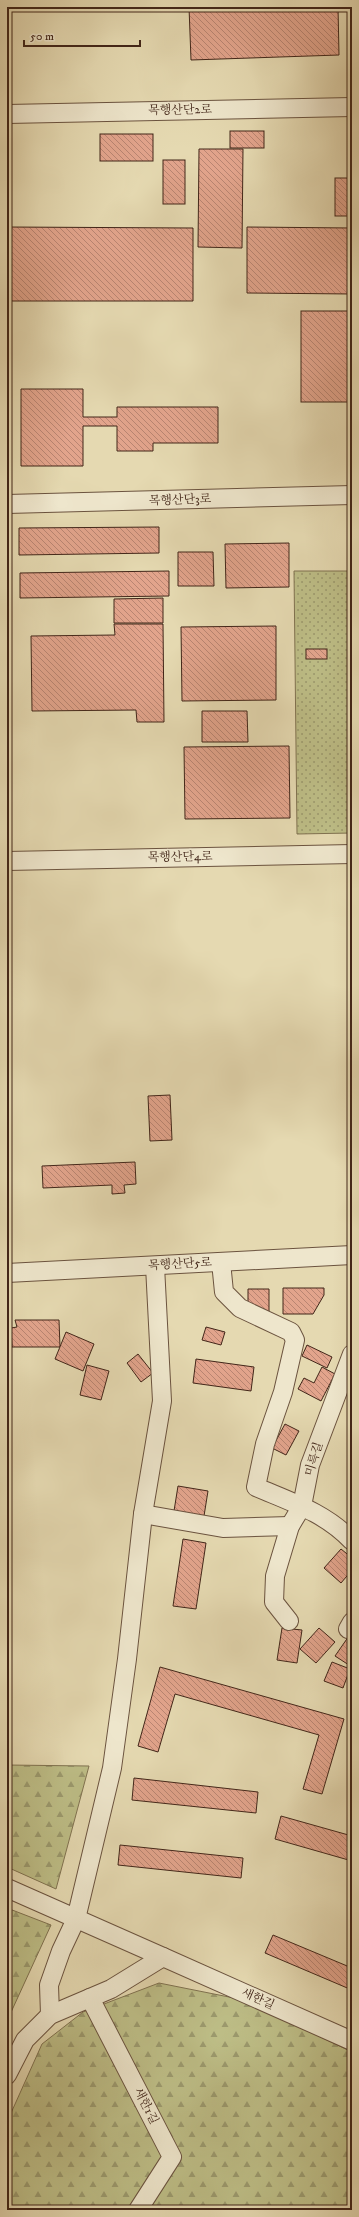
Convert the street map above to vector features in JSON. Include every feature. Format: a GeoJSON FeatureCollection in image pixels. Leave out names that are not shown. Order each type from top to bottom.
{"type":"FeatureCollection","features":[{"type":"Feature","properties":{"kind":"street","name":"목행산단2로"},"geometry":{"type":"LineString","coordinates":[[7,114],[352,107]]}},
{"type":"Feature","properties":{"kind":"street","name":"목행산단3로"},"geometry":{"type":"LineString","coordinates":[[7,504],[352,495]]}},
{"type":"Feature","properties":{"kind":"street","name":"목행산단4로"},"geometry":{"type":"LineString","coordinates":[[7,861],[352,854]]}},
{"type":"Feature","properties":{"kind":"street","name":"목행산단5로"},"geometry":{"type":"LineString","coordinates":[[7,1273],[352,1254]]}},
{"type":"Feature","properties":{"kind":"street"},"geometry":{"type":"LineString","coordinates":[[221,1262],[224,1292],[240,1308],[291,1332],[295,1340],[283,1392],[265,1444],[256,1487],[345,1524],[352,1541]]}},
{"type":"Feature","properties":{"kind":"street"},"geometry":{"type":"LineString","coordinates":[[50,2015],[49,1985],[61,1951],[76,1919],[112,1768],[127,1659],[143,1514],[162,1401],[155,1266]]}},
{"type":"Feature","properties":{"kind":"street","name":"미륵길"},"geometry":{"type":"LineString","coordinates":[[289,1622],[274,1602],[275,1576],[290,1526],[302,1506],[310,1465],[352,1354]]}},
{"type":"Feature","properties":{"kind":"street"},"geometry":{"type":"LineString","coordinates":[[143,1514],[223,1528],[290,1526]]}},
{"type":"Feature","properties":{"kind":"street","name":"새한길"},"geometry":{"type":"LineString","coordinates":[[7,1888],[352,2041]]}},
{"type":"Feature","properties":{"kind":"street"},"geometry":{"type":"LineString","coordinates":[[7,2075],[25,2040],[50,2015],[111,1989],[163,1957]]}},
{"type":"Feature","properties":{"kind":"street","name":"새한1길"},"geometry":{"type":"LineString","coordinates":[[90,1998],[172,2158],[138,2210]]}},
{"type":"Feature","properties":{"kind":"green space"},"geometry":{"type":"Polygon","coordinates":[[[294,571],[352,571],[352,833],[297,834],[294,571]]]}},
{"type":"Feature","properties":{"kind":"green space"},"geometry":{"type":"Polygon","coordinates":[[[7,1765],[89,1766],[56,1889],[7,1867],[7,1765]]]}},
{"type":"Feature","properties":{"kind":"green space"},"geometry":{"type":"Polygon","coordinates":[[[7,1908],[51,1925],[7,2021],[7,1908]]]}},
{"type":"Feature","properties":{"kind":"green space"},"geometry":{"type":"Polygon","coordinates":[[[159,1983],[244,2000],[352,2052],[352,2210],[7,2210],[7,2122],[42,2044],[83,2012],[159,1983]]]}},
{"type":"Feature","properties":{"kind":"building"},"geometry":{"type":"Polygon","coordinates":[[[189,7],[338,7],[339,55],[191,60],[189,7]]]}},
{"type":"Feature","properties":{"kind":"building"},"geometry":{"type":"Polygon","coordinates":[[[230,131],[264,131],[264,148],[230,148],[230,131]]]}},
{"type":"Feature","properties":{"kind":"building"},"geometry":{"type":"Polygon","coordinates":[[[100,134],[153,134],[153,161],[100,161],[100,134]]]}},
{"type":"Feature","properties":{"kind":"building"},"geometry":{"type":"Polygon","coordinates":[[[199,149],[243,149],[242,248],[198,247],[199,149]]]}},
{"type":"Feature","properties":{"kind":"building"},"geometry":{"type":"Polygon","coordinates":[[[163,160],[185,160],[185,204],[163,204],[163,160]]]}},
{"type":"Feature","properties":{"kind":"building"},"geometry":{"type":"Polygon","coordinates":[[[335,178],[352,178],[352,216],[335,216],[335,178]]]}},
{"type":"Feature","properties":{"kind":"building"},"geometry":{"type":"Polygon","coordinates":[[[7,227],[193,228],[193,301],[7,301],[7,227]]]}},
{"type":"Feature","properties":{"kind":"building"},"geometry":{"type":"Polygon","coordinates":[[[247,227],[352,228],[352,294],[247,293],[247,227]]]}},
{"type":"Feature","properties":{"kind":"building"},"geometry":{"type":"Polygon","coordinates":[[[301,311],[352,311],[352,402],[301,402],[301,311]]]}},
{"type":"Feature","properties":{"kind":"building"},"geometry":{"type":"Polygon","coordinates":[[[21,389],[83,389],[83,417],[117,417],[117,407],[218,407],[218,443],[153,443],[153,451],[117,451],[117,426],[83,426],[83,466],[21,466],[21,389]]]}},
{"type":"Feature","properties":{"kind":"building"},"geometry":{"type":"Polygon","coordinates":[[[159,527],[159,553],[19,555],[19,528],[159,527]]]}},
{"type":"Feature","properties":{"kind":"building"},"geometry":{"type":"Polygon","coordinates":[[[289,543],[289,587],[226,588],[225,544],[289,543]]]}},
{"type":"Feature","properties":{"kind":"building"},"geometry":{"type":"Polygon","coordinates":[[[178,552],[213,552],[214,586],[178,586],[178,552]]]}},
{"type":"Feature","properties":{"kind":"building"},"geometry":{"type":"Polygon","coordinates":[[[169,571],[169,596],[20,598],[20,573],[169,571]]]}},
{"type":"Feature","properties":{"kind":"building"},"geometry":{"type":"Polygon","coordinates":[[[163,598],[163,623],[114,623],[114,599],[163,598]]]}},
{"type":"Feature","properties":{"kind":"building"},"geometry":{"type":"Polygon","coordinates":[[[114,624],[163,624],[164,722],[137,722],[136,710],[32,711],[31,636],[115,635],[114,624]]]}},
{"type":"Feature","properties":{"kind":"building"},"geometry":{"type":"Polygon","coordinates":[[[276,626],[276,700],[182,701],[181,627],[276,626]]]}},
{"type":"Feature","properties":{"kind":"building"},"geometry":{"type":"Polygon","coordinates":[[[306,649],[327,649],[327,659],[306,659],[306,649]]]}},
{"type":"Feature","properties":{"kind":"building"},"geometry":{"type":"Polygon","coordinates":[[[202,711],[247,711],[248,742],[202,742],[202,711]]]}},
{"type":"Feature","properties":{"kind":"building"},"geometry":{"type":"Polygon","coordinates":[[[289,746],[290,818],[185,819],[184,747],[289,746]]]}},
{"type":"Feature","properties":{"kind":"building"},"geometry":{"type":"Polygon","coordinates":[[[170,1095],[172,1140],[150,1141],[148,1096],[170,1095]]]}},
{"type":"Feature","properties":{"kind":"building"},"geometry":{"type":"Polygon","coordinates":[[[135,1162],[136,1184],[124,1185],[125,1193],[112,1194],[112,1185],[43,1188],[42,1166],[135,1162]]]}},
{"type":"Feature","properties":{"kind":"building"},"geometry":{"type":"Polygon","coordinates":[[[283,1288],[324,1288],[324,1295],[313,1314],[283,1314],[283,1288]]]}},
{"type":"Feature","properties":{"kind":"building"},"geometry":{"type":"Polygon","coordinates":[[[248,1289],[269,1289],[269,1317],[248,1307],[248,1289]]]}},
{"type":"Feature","properties":{"kind":"building"},"geometry":{"type":"Polygon","coordinates":[[[15,1320],[59,1320],[60,1347],[12,1347],[11,1328],[17,1327],[15,1320]]]}},
{"type":"Feature","properties":{"kind":"building"},"geometry":{"type":"Polygon","coordinates":[[[206,1327],[225,1332],[221,1345],[202,1340],[206,1327]]]}},
{"type":"Feature","properties":{"kind":"building"},"geometry":{"type":"Polygon","coordinates":[[[7,1329],[9,1329],[9,1351],[7,1351],[7,1329]]]}},
{"type":"Feature","properties":{"kind":"building"},"geometry":{"type":"Polygon","coordinates":[[[66,1332],[94,1344],[83,1371],[55,1359],[66,1332]]]}},
{"type":"Feature","properties":{"kind":"building"},"geometry":{"type":"Polygon","coordinates":[[[307,1345],[332,1357],[327,1368],[302,1356],[307,1345]]]}},
{"type":"Feature","properties":{"kind":"building"},"geometry":{"type":"Polygon","coordinates":[[[138,1354],[153,1373],[141,1382],[127,1363],[138,1354]]]}},
{"type":"Feature","properties":{"kind":"building"},"geometry":{"type":"Polygon","coordinates":[[[196,1359],[254,1367],[251,1391],[193,1383],[196,1359]]]}},
{"type":"Feature","properties":{"kind":"building"},"geometry":{"type":"Polygon","coordinates":[[[87,1365],[109,1371],[101,1400],[80,1395],[87,1365]]]}},
{"type":"Feature","properties":{"kind":"building"},"geometry":{"type":"Polygon","coordinates":[[[322,1367],[335,1374],[321,1401],[298,1389],[304,1378],[314,1383],[322,1367]]]}},
{"type":"Feature","properties":{"kind":"building"},"geometry":{"type":"Polygon","coordinates":[[[285,1424],[299,1431],[286,1455],[272,1448],[285,1424]]]}},
{"type":"Feature","properties":{"kind":"building"},"geometry":{"type":"Polygon","coordinates":[[[178,1486],[208,1491],[204,1516],[174,1511],[178,1486]]]}},
{"type":"Feature","properties":{"kind":"building"},"geometry":{"type":"Polygon","coordinates":[[[183,1539],[206,1543],[196,1609],[173,1606],[183,1539]]]}},
{"type":"Feature","properties":{"kind":"building"},"geometry":{"type":"Polygon","coordinates":[[[341,1549],[352,1558],[352,1570],[341,1583],[324,1568],[341,1549]]]}},
{"type":"Feature","properties":{"kind":"building"},"geometry":{"type":"Polygon","coordinates":[[[282,1628],[302,1630],[297,1663],[277,1660],[282,1628]]]}},
{"type":"Feature","properties":{"kind":"building"},"geometry":{"type":"Polygon","coordinates":[[[319,1628],[335,1642],[316,1663],[300,1649],[319,1628]]]}},
{"type":"Feature","properties":{"kind":"building"},"geometry":{"type":"Polygon","coordinates":[[[351,1633],[352,1634],[352,1667],[335,1656],[351,1633]]]}},
{"type":"Feature","properties":{"kind":"building"},"geometry":{"type":"Polygon","coordinates":[[[332,1662],[350,1669],[343,1688],[324,1681],[332,1662]]]}},
{"type":"Feature","properties":{"kind":"building"},"geometry":{"type":"Polygon","coordinates":[[[160,1667],[344,1719],[322,1794],[303,1789],[319,1735],[175,1694],[158,1752],[138,1746],[160,1667]]]}},
{"type":"Feature","properties":{"kind":"building"},"geometry":{"type":"Polygon","coordinates":[[[352,1674],[352,1689],[348,1688],[352,1674]]]}},
{"type":"Feature","properties":{"kind":"building"},"geometry":{"type":"Polygon","coordinates":[[[134,1778],[258,1792],[256,1813],[132,1800],[134,1778]]]}},
{"type":"Feature","properties":{"kind":"building"},"geometry":{"type":"Polygon","coordinates":[[[281,1816],[352,1836],[352,1861],[275,1839],[281,1816]]]}},
{"type":"Feature","properties":{"kind":"building"},"geometry":{"type":"Polygon","coordinates":[[[120,1845],[243,1858],[241,1878],[118,1865],[120,1845]]]}},
{"type":"Feature","properties":{"kind":"building"},"geometry":{"type":"Polygon","coordinates":[[[273,1935],[352,1968],[352,1990],[265,1953],[273,1935]]]}}]}
